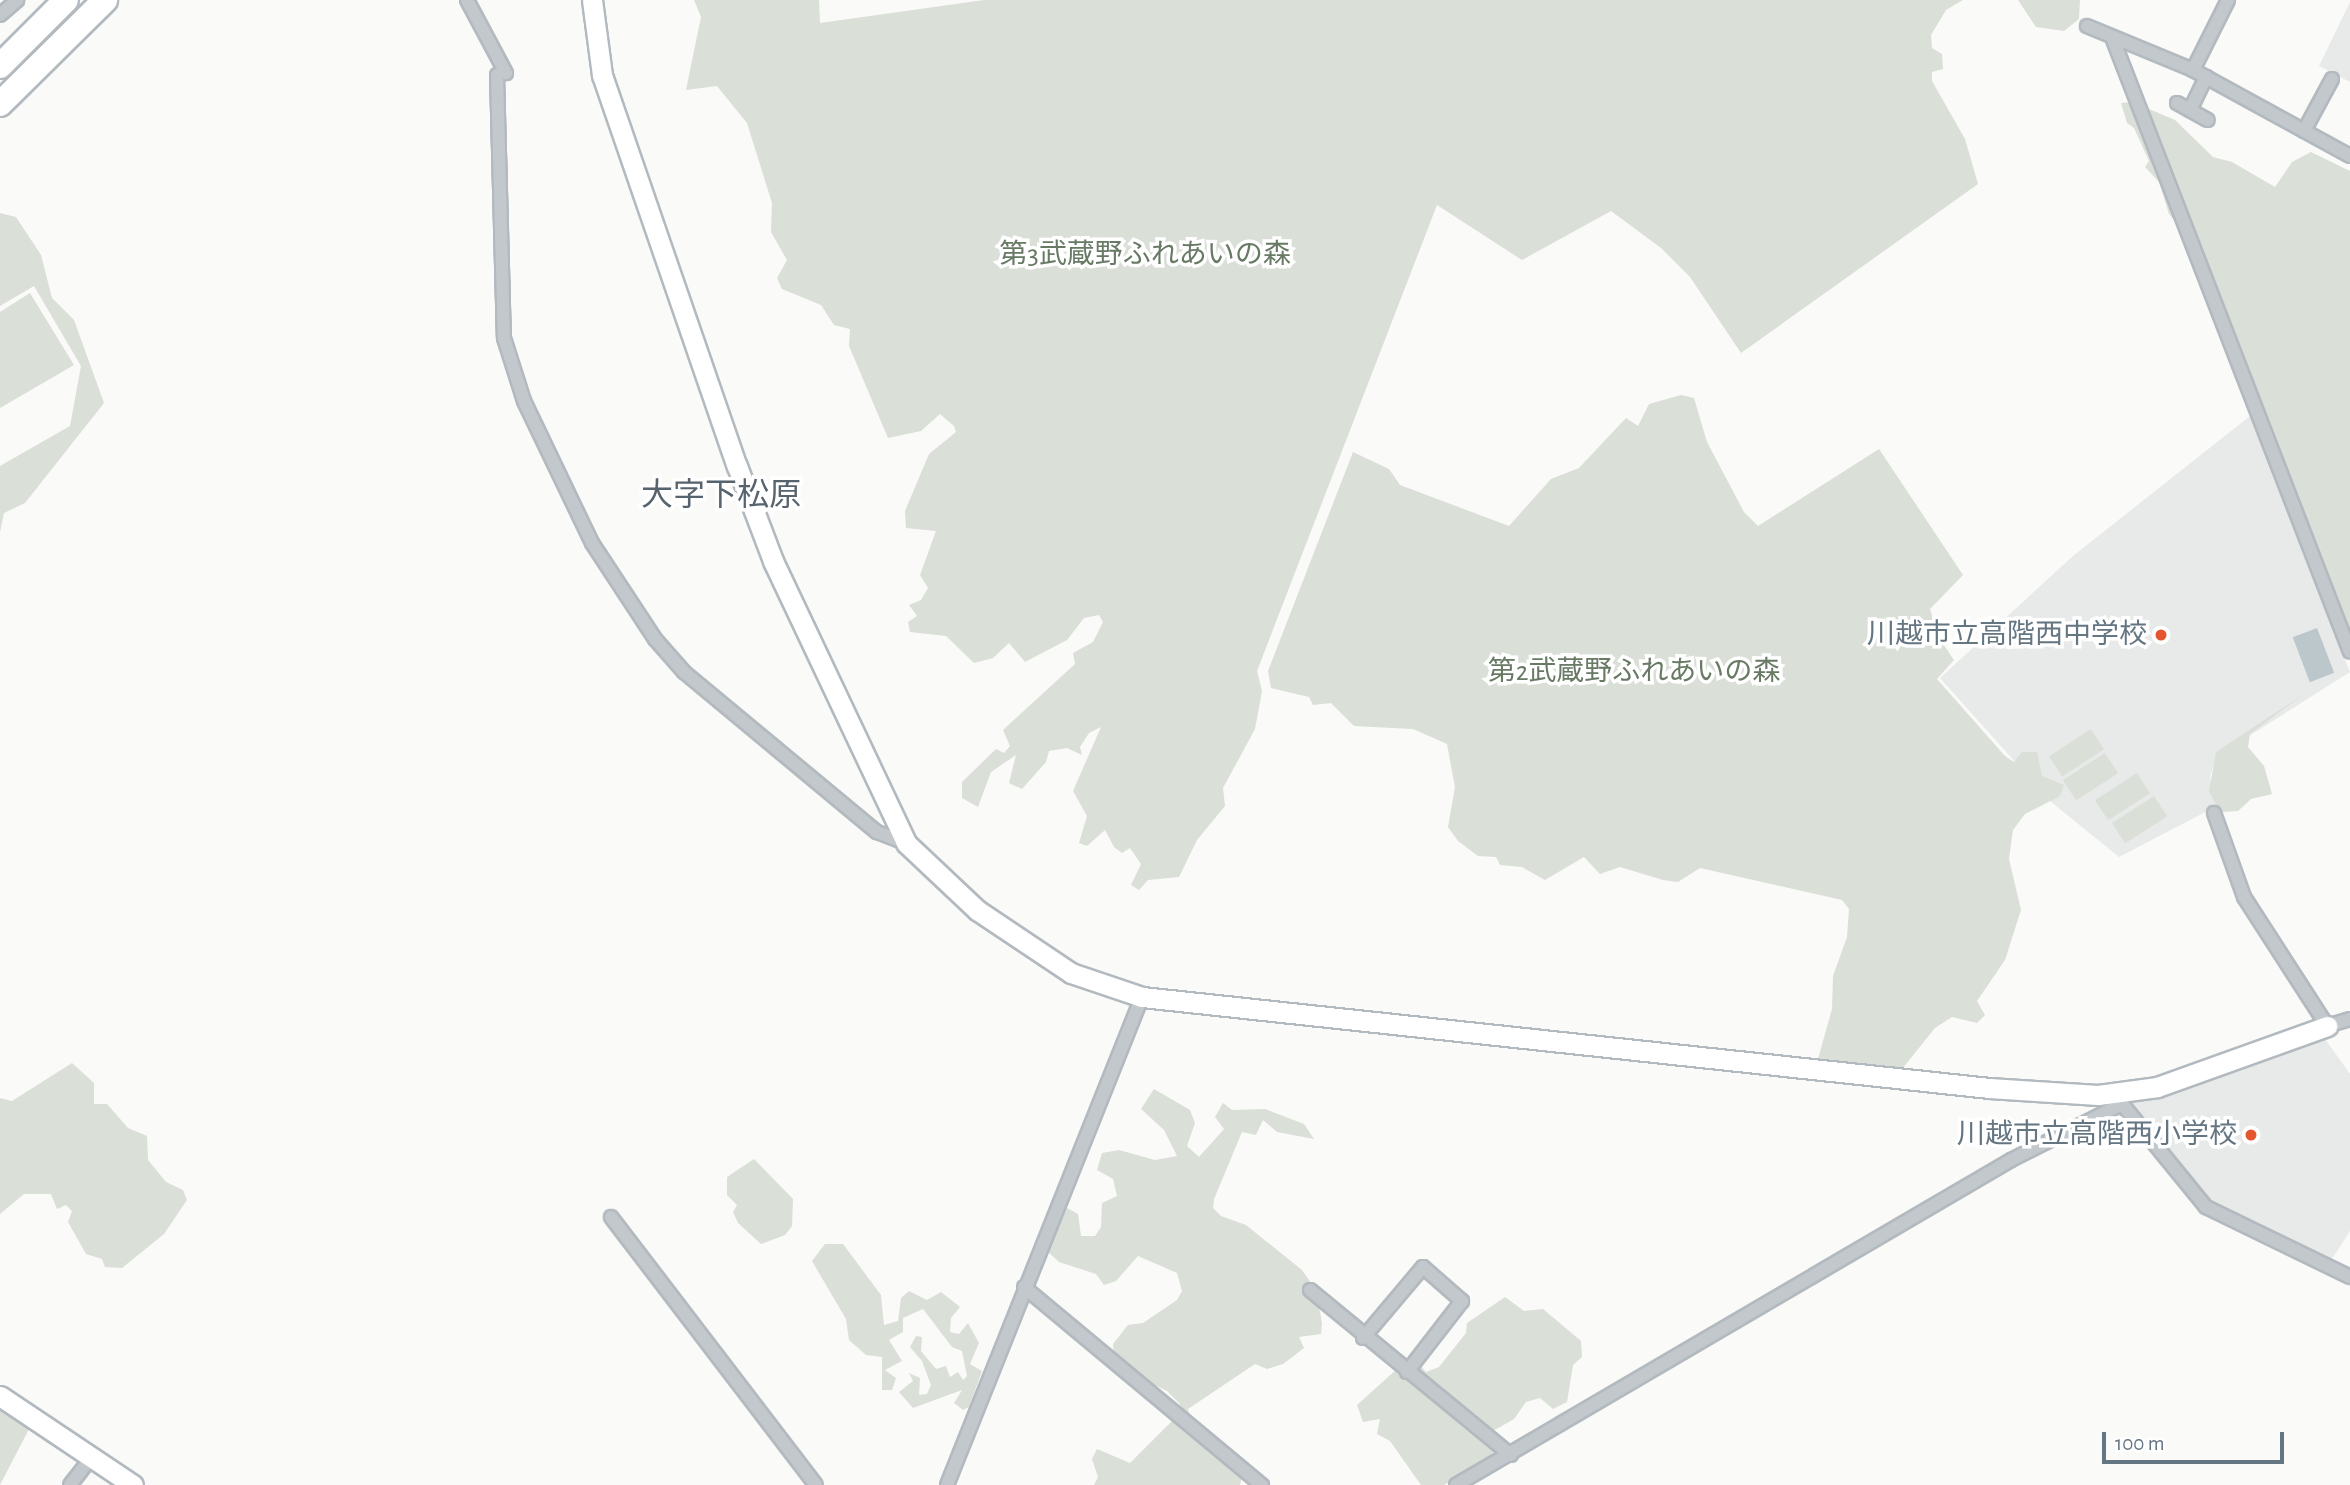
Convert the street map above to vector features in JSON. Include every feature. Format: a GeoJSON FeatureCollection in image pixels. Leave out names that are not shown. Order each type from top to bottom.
{"type":"FeatureCollection","features":[{"type":"Feature","properties":{"kind":"highway"},"geometry":{"type":"LineString","coordinates":[[0,66],[66,0]]}},
{"type":"Feature","properties":{"kind":"highway"},"geometry":{"type":"LineString","coordinates":[[0,104],[105,0]]}},
{"type":"Feature","properties":{"kind":"street"},"geometry":{"type":"LineString","coordinates":[[0,15],[17,0]]}},
{"type":"Feature","properties":{"kind":"street"},"geometry":{"type":"LineString","coordinates":[[467,0],[502,74],[504,338],[524,401],[592,543],[655,639],[684,672],[877,832],[906,843]]}},
{"type":"Feature","properties":{"kind":"street"},"geometry":{"type":"LineString","coordinates":[[592,0],[602,75],[737,466],[774,561],[906,843],[977,910],[1071,973],[1142,997],[2121,1100],[2206,1207],[2350,1277]]}},
{"type":"Feature","properties":{"kind":"street"},"geometry":{"type":"LineString","coordinates":[[2193,70],[2228,0]]}},
{"type":"Feature","properties":{"kind":"street"},"geometry":{"type":"LineString","coordinates":[[2087,26],[2193,70],[2350,156]]}},
{"type":"Feature","properties":{"kind":"street"},"geometry":{"type":"LineString","coordinates":[[2112,37],[2350,652]]}},
{"type":"Feature","properties":{"kind":"street"},"geometry":{"type":"LineString","coordinates":[[2190,110],[2206,77]]}},
{"type":"Feature","properties":{"kind":"street"},"geometry":{"type":"LineString","coordinates":[[2304,131],[2332,79]]}},
{"type":"Feature","properties":{"kind":"street"},"geometry":{"type":"LineString","coordinates":[[2177,103],[2208,120]]}},
{"type":"Feature","properties":{"kind":"street"},"geometry":{"type":"LineString","coordinates":[[2214,813],[2244,897],[2327,1026]]}},
{"type":"Feature","properties":{"kind":"street"},"geometry":{"type":"LineString","coordinates":[[947,1485],[1142,997]]}},
{"type":"Feature","properties":{"kind":"street"},"geometry":{"type":"LineString","coordinates":[[1456,1485],[2011,1160],[2121,1100],[2350,1019]]}},
{"type":"Feature","properties":{"kind":"street"},"geometry":{"type":"LineString","coordinates":[[611,1217],[816,1485]]}},
{"type":"Feature","properties":{"kind":"street"},"geometry":{"type":"LineString","coordinates":[[1363,1338],[1423,1267],[1462,1301],[1407,1372]]}},
{"type":"Feature","properties":{"kind":"street"},"geometry":{"type":"LineString","coordinates":[[1024,1287],[1262,1485]]}},
{"type":"Feature","properties":{"kind":"street"},"geometry":{"type":"LineString","coordinates":[[1310,1290],[1363,1338],[1511,1455]]}},
{"type":"Feature","properties":{"kind":"street"},"geometry":{"type":"LineString","coordinates":[[0,1396],[133,1485]]}},
{"type":"Feature","properties":{"kind":"street"},"geometry":{"type":"LineString","coordinates":[[70,1485],[92,1457]]}},
{"type":"Feature","properties":{"kind":"shaded area"},"geometry":{"type":"Polygon","coordinates":[[[2350,2],[2350,82],[2319,66],[2350,2]]]}},
{"type":"Feature","properties":{"kind":"shaded area","name":"川越市立高階西中学校"},"geometry":{"type":"Polygon","coordinates":[[[2250,416],[2350,672],[2216,757],[2210,777],[2217,806],[2119,857],[2050,801],[1940,678],[2073,556],[2250,416]]]}},
{"type":"Feature","properties":{"kind":"shaded area"},"geometry":{"type":"Polygon","coordinates":[[[2317,628],[2334,673],[2310,682],[2293,637],[2317,628]]]}},
{"type":"Feature","properties":{"kind":"shaded area","name":"川越市立高階西小学校"},"geometry":{"type":"Polygon","coordinates":[[[2323,1036],[2350,1074],[2350,1231],[2330,1262],[2212,1202],[2131,1103],[2323,1036]]]}},
{"type":"Feature","properties":{"kind":"green space","name":"第3武蔵野ふれあいの森"},"geometry":{"type":"Polygon","coordinates":[[[694,0],[819,0],[820,23],[984,0],[1963,0],[1946,10],[1931,35],[1932,48],[1942,54],[1943,69],[1932,72],[1932,81],[1965,139],[1978,184],[1741,353],[1690,277],[1661,248],[1611,211],[1522,260],[1437,205],[1257,671],[1262,691],[1255,729],[1223,788],[1225,806],[1197,840],[1179,877],[1148,880],[1139,890],[1131,885],[1141,864],[1130,848],[1122,853],[1114,847],[1105,830],[1087,846],[1079,843],[1087,816],[1073,791],[1101,727],[1089,733],[1080,747],[1082,755],[1067,748],[1049,751],[1046,762],[1022,789],[1009,783],[1016,755],[991,772],[978,807],[962,798],[962,782],[996,749],[1004,753],[1010,746],[1003,730],[1075,664],[1073,653],[1093,642],[1103,622],[1099,615],[1084,618],[1067,640],[1025,662],[1009,643],[993,658],[974,663],[946,636],[910,632],[908,622],[917,616],[909,605],[921,600],[928,588],[920,575],[936,531],[906,528],[905,511],[929,454],[956,432],[954,426],[940,414],[921,431],[888,438],[849,346],[850,329],[834,325],[821,305],[782,289],[777,278],[787,260],[771,232],[772,203],[747,123],[717,86],[686,90],[701,17],[694,0]]]}},
{"type":"Feature","properties":{"kind":"green space"},"geometry":{"type":"Polygon","coordinates":[[[2018,0],[2080,0],[2079,19],[2064,31],[2036,27],[2018,0]]]}},
{"type":"Feature","properties":{"kind":"green space"},"geometry":{"type":"Polygon","coordinates":[[[2132,102],[2175,120],[2213,157],[2232,162],[2275,187],[2292,162],[2311,152],[2350,171],[2350,647],[2331,616],[2269,465],[2241,367],[2183,231],[2169,214],[2159,182],[2145,167],[2149,161],[2134,128],[2127,123],[2121,103],[2132,102]]]}},
{"type":"Feature","properties":{"kind":"green space"},"geometry":{"type":"Polygon","coordinates":[[[0,213],[16,217],[41,255],[52,298],[74,320],[104,403],[25,503],[4,513],[0,532],[0,466],[70,426],[81,366],[34,286],[0,306],[0,213]]]}},
{"type":"Feature","properties":{"kind":"green space"},"geometry":{"type":"Polygon","coordinates":[[[30,293],[74,365],[0,408],[0,312],[30,293]]]}},
{"type":"Feature","properties":{"kind":"green space","name":"第2武蔵野ふれあいの森"},"geometry":{"type":"Polygon","coordinates":[[[1681,395],[1694,398],[1707,442],[1744,512],[1758,526],[1879,449],[1963,575],[1930,609],[1939,638],[1954,660],[1937,679],[2005,756],[2014,762],[2022,752],[2037,752],[2042,776],[2064,785],[2060,796],[2025,814],[2013,830],[2009,859],[2021,910],[2005,960],[1977,1001],[1985,1015],[1977,1023],[1952,1017],[1935,1028],[1902,1069],[1843,1066],[1818,1059],[1832,1009],[1833,976],[1847,937],[1849,909],[1842,900],[1700,868],[1678,882],[1620,867],[1600,874],[1584,857],[1545,880],[1522,867],[1500,865],[1496,857],[1478,856],[1458,841],[1448,827],[1455,787],[1447,744],[1413,729],[1354,726],[1331,703],[1313,705],[1309,697],[1271,688],[1268,671],[1353,452],[1389,469],[1400,485],[1509,526],[1551,479],[1579,468],[1626,418],[1638,426],[1649,404],[1681,395]]]}},
{"type":"Feature","properties":{"kind":"green space"},"geometry":{"type":"Polygon","coordinates":[[[2304,694],[2250,734],[2248,747],[2264,766],[2272,794],[2251,799],[2238,811],[2220,812],[2209,791],[2216,752],[2304,694]]]}},
{"type":"Feature","properties":{"kind":"green space"},"geometry":{"type":"Polygon","coordinates":[[[2091,729],[2104,749],[2062,776],[2049,756],[2091,729]]]}},
{"type":"Feature","properties":{"kind":"green space"},"geometry":{"type":"Polygon","coordinates":[[[2105,753],[2118,773],[2076,800],[2063,780],[2105,753]]]}},
{"type":"Feature","properties":{"kind":"green space"},"geometry":{"type":"Polygon","coordinates":[[[2137,773],[2150,793],[2108,820],[2095,800],[2137,773]]]}},
{"type":"Feature","properties":{"kind":"green space"},"geometry":{"type":"Polygon","coordinates":[[[2154,796],[2167,816],[2125,843],[2112,823],[2154,796]]]}},
{"type":"Feature","properties":{"kind":"green space"},"geometry":{"type":"Polygon","coordinates":[[[72,1063],[94,1083],[94,1104],[107,1104],[128,1128],[147,1136],[148,1160],[166,1182],[183,1190],[187,1200],[164,1234],[122,1268],[105,1267],[102,1259],[86,1254],[68,1222],[72,1211],[66,1205],[57,1209],[51,1194],[24,1194],[0,1214],[0,1098],[12,1101],[72,1063]]]}},
{"type":"Feature","properties":{"kind":"green space"},"geometry":{"type":"Polygon","coordinates":[[[1154,1089],[1190,1110],[1195,1123],[1187,1146],[1199,1157],[1224,1129],[1215,1117],[1223,1103],[1232,1110],[1265,1109],[1304,1124],[1314,1139],[1277,1132],[1263,1120],[1256,1135],[1242,1132],[1214,1199],[1213,1208],[1221,1216],[1246,1225],[1302,1270],[1316,1290],[1322,1323],[1321,1334],[1299,1337],[1304,1348],[1283,1364],[1267,1369],[1255,1364],[1188,1409],[1191,1424],[1218,1458],[1231,1456],[1243,1473],[1240,1485],[1094,1485],[1098,1477],[1092,1459],[1097,1449],[1130,1463],[1174,1419],[1180,1404],[1167,1391],[1151,1383],[1141,1389],[1115,1369],[1113,1344],[1128,1325],[1143,1323],[1177,1300],[1182,1291],[1177,1273],[1138,1256],[1116,1281],[1104,1285],[1096,1274],[1059,1262],[1047,1251],[1067,1208],[1078,1214],[1081,1236],[1095,1236],[1101,1227],[1102,1203],[1117,1196],[1113,1179],[1097,1170],[1102,1153],[1119,1150],[1155,1160],[1177,1156],[1164,1130],[1141,1109],[1154,1089]]]}},
{"type":"Feature","properties":{"kind":"green space"},"geometry":{"type":"Polygon","coordinates":[[[754,1159],[793,1199],[792,1226],[785,1235],[761,1244],[738,1223],[733,1212],[737,1205],[727,1195],[727,1177],[754,1159]]]}},
{"type":"Feature","properties":{"kind":"green space"},"geometry":{"type":"Polygon","coordinates":[[[825,1244],[843,1244],[881,1295],[884,1325],[898,1321],[901,1298],[909,1291],[927,1300],[941,1292],[960,1307],[951,1318],[950,1332],[959,1334],[968,1323],[979,1343],[970,1364],[982,1371],[969,1407],[963,1410],[954,1403],[962,1390],[913,1408],[899,1392],[913,1381],[909,1373],[920,1378],[919,1395],[927,1394],[931,1385],[922,1361],[910,1347],[916,1336],[922,1337],[921,1351],[936,1369],[946,1366],[950,1377],[958,1372],[963,1380],[967,1376],[962,1351],[952,1347],[923,1309],[903,1318],[903,1332],[889,1340],[902,1361],[885,1370],[896,1378],[892,1390],[882,1390],[882,1357],[866,1355],[849,1340],[846,1319],[812,1261],[825,1244]]]}},
{"type":"Feature","properties":{"kind":"green space"},"geometry":{"type":"Polygon","coordinates":[[[1505,1297],[1524,1311],[1543,1309],[1581,1341],[1582,1357],[1573,1365],[1567,1402],[1553,1409],[1540,1398],[1526,1402],[1514,1419],[1493,1431],[1495,1451],[1477,1467],[1444,1485],[1421,1485],[1390,1441],[1377,1434],[1380,1419],[1363,1422],[1357,1405],[1398,1368],[1419,1364],[1426,1372],[1439,1367],[1466,1333],[1467,1323],[1505,1297]]]}},
{"type":"Feature","properties":{"kind":"green space"},"geometry":{"type":"Polygon","coordinates":[[[0,1411],[29,1429],[0,1485],[0,1411]]]}},
{"type":"Feature","properties":{"kind":"place","name":"川越市立高階西中学校"},"geometry":{"type":"Point","coordinates":[2161,635]}},
{"type":"Feature","properties":{"kind":"place","name":"川越市立高階西小学校"},"geometry":{"type":"Point","coordinates":[2251,1135]}},
{"type":"Feature","properties":{"kind":"district","name":"大字下松原"},"geometry":{"type":"Point","coordinates":[721,495]}}]}
